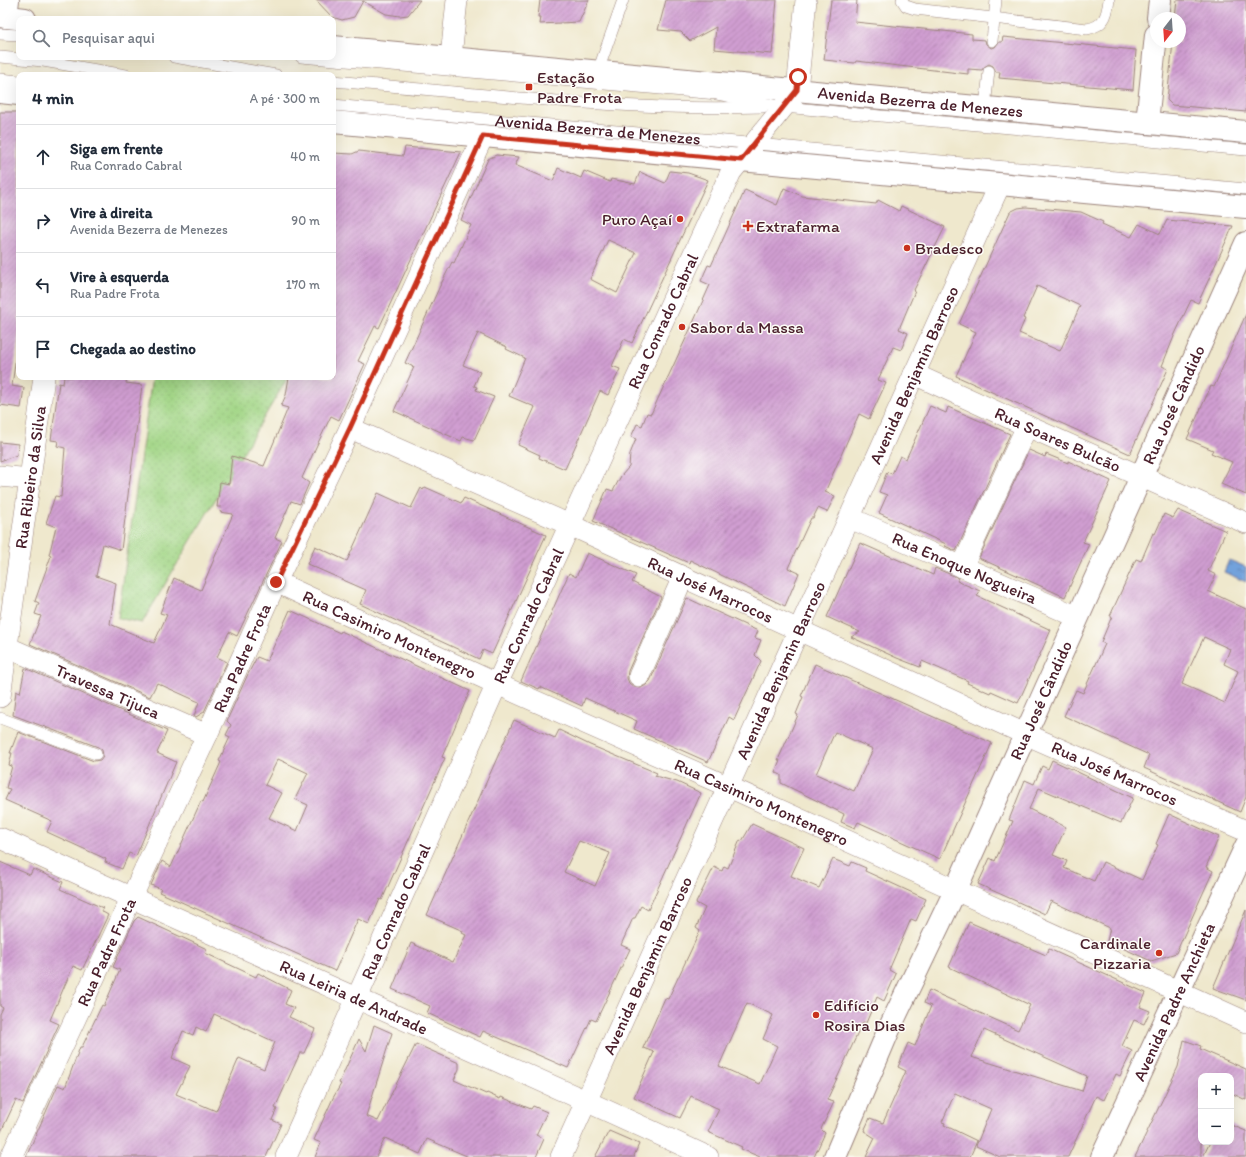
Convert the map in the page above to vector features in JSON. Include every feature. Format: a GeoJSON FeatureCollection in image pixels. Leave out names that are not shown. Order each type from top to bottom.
{"type":"FeatureCollection","features":[{"type":"Feature","properties":{"kind":"main road"},"geometry":{"type":"LineString","coordinates":[[1159,12],[1160,0]]}},
{"type":"Feature","properties":{"kind":"main road","name":"Avenida Bezerra de Menezes"},"geometry":{"type":"LineString","coordinates":[[336,47],[598,71],[791,98],[986,107],[1246,132]]}},
{"type":"Feature","properties":{"kind":"main road"},"geometry":{"type":"LineString","coordinates":[[1147,123],[1155,48]]}},
{"type":"Feature","properties":{"kind":"main road"},"geometry":{"type":"LineString","coordinates":[[0,92],[16,94]]}},
{"type":"Feature","properties":{"kind":"main road","name":"Avenida Bezerra de Menezes"},"geometry":{"type":"LineString","coordinates":[[336,122],[1246,207]]}},
{"type":"Feature","properties":{"kind":"main road","name":"Rua José Cândido"},"geometry":{"type":"LineString","coordinates":[[835,1157],[893,1020],[956,889],[1246,243]]}},
{"type":"Feature","properties":{"kind":"main road","name":"Avenida Padre Anchieta"},"geometry":{"type":"LineString","coordinates":[[1102,1157],[1133,1087],[1180,992],[1246,846]]}},
{"type":"Feature","properties":{"kind":"street"},"geometry":{"type":"LineString","coordinates":[[451,57],[457,0]]}},
{"type":"Feature","properties":{"kind":"street"},"geometry":{"type":"LineString","coordinates":[[791,98],[806,0]]}},
{"type":"Feature","properties":{"kind":"street","name":"Rua Conrado Cabral"},"geometry":{"type":"LineString","coordinates":[[286,1157],[497,684],[731,172],[791,98]]}},
{"type":"Feature","properties":{"kind":"street","name":"Rua Padre Frota"},"geometry":{"type":"LineString","coordinates":[[11,1157],[207,735],[276,582],[350,428],[483,136]]}},
{"type":"Feature","properties":{"kind":"street","name":"Avenida Benjamin Barroso"},"geometry":{"type":"LineString","coordinates":[[561,1157],[800,631],[1000,184]]}},
{"type":"Feature","properties":{"kind":"street","name":"Rua Soares Bulcão"},"geometry":{"type":"LineString","coordinates":[[914,374],[1246,523]]}},
{"type":"Feature","properties":{"kind":"street","name":"Rua Ribeiro da Silva"},"geometry":{"type":"LineString","coordinates":[[0,697],[44,380]]}},
{"type":"Feature","properties":{"kind":"street"},"geometry":{"type":"LineString","coordinates":[[962,567],[1027,426]]}},
{"type":"Feature","properties":{"kind":"street","name":"Rua José Marrocos"},"geometry":{"type":"LineString","coordinates":[[350,428],[570,525],[1025,735],[1246,831]]}},
{"type":"Feature","properties":{"kind":"street"},"geometry":{"type":"LineString","coordinates":[[0,476],[30,479]]}},
{"type":"Feature","properties":{"kind":"street","name":"Rua Enoque Nogueira"},"geometry":{"type":"LineString","coordinates":[[850,518],[1078,617]]}},
{"type":"Feature","properties":{"kind":"street"},"geometry":{"type":"LineString","coordinates":[[639,676],[683,577]]}},
{"type":"Feature","properties":{"kind":"street","name":"Rua Casimiro Montenegro"},"geometry":{"type":"LineString","coordinates":[[276,582],[497,684],[729,786],[1246,1022]]}},
{"type":"Feature","properties":{"kind":"street","name":"Travessa Tijuca"},"geometry":{"type":"LineString","coordinates":[[7,647],[207,735]]}},
{"type":"Feature","properties":{"kind":"street","name":"Rua Leiria de Andrade"},"geometry":{"type":"LineString","coordinates":[[0,838],[356,999],[587,1101],[708,1157]]}},
{"type":"Feature","properties":{"kind":"lane"},"geometry":{"type":"LineString","coordinates":[[598,71],[623,0]]}},
{"type":"Feature","properties":{"kind":"lane"},"geometry":{"type":"LineString","coordinates":[[902,0],[906,6],[915,9],[1087,29],[1096,28],[1104,20],[1109,0]]}},
{"type":"Feature","properties":{"kind":"lane"},"geometry":{"type":"LineString","coordinates":[[992,41],[996,0]]}},
{"type":"Feature","properties":{"kind":"lane"},"geometry":{"type":"LineString","coordinates":[[8,17],[16,30]]}},
{"type":"Feature","properties":{"kind":"lane"},"geometry":{"type":"LineString","coordinates":[[0,57],[16,58]]}},
{"type":"Feature","properties":{"kind":"lane"},"geometry":{"type":"LineString","coordinates":[[32,60],[108,72]]}},
{"type":"Feature","properties":{"kind":"lane"},"geometry":{"type":"LineString","coordinates":[[191,60],[259,72]]}},
{"type":"Feature","properties":{"kind":"lane","name":"Avenida Bezerra de Menezes"},"geometry":{"type":"LineString","coordinates":[[335,60],[717,94],[791,98],[1246,150]]}},
{"type":"Feature","properties":{"kind":"lane"},"geometry":{"type":"LineString","coordinates":[[986,107],[989,71]]}},
{"type":"Feature","properties":{"kind":"lane"},"geometry":{"type":"LineString","coordinates":[[0,79],[16,81]]}},
{"type":"Feature","properties":{"kind":"lane","name":"Avenida Bezerra de Menezes"},"geometry":{"type":"LineString","coordinates":[[336,81],[646,106],[716,109],[791,98]]}},
{"type":"Feature","properties":{"kind":"lane","name":"Avenida Bezerra de Menezes"},"geometry":{"type":"LineString","coordinates":[[336,105],[1246,189]]}},
{"type":"Feature","properties":{"kind":"lane"},"geometry":{"type":"LineString","coordinates":[[0,718],[96,754]]}},
{"type":"Feature","properties":{"kind":"green space"},"geometry":{"type":"Polygon","coordinates":[[[152,380],[286,380],[142,623],[118,618],[152,380]]]}},
{"type":"Feature","properties":{"kind":"water"},"geometry":{"type":"Polygon","coordinates":[[[1229,560],[1246,567],[1246,582],[1224,572],[1229,560]]]}},
{"type":"Feature","properties":{"kind":"building"},"geometry":{"type":"Polygon","coordinates":[[[316,0],[420,0],[408,15],[400,16],[386,14],[363,1],[354,17],[342,20],[336,18],[336,16],[331,16],[316,0]]]}},
{"type":"Feature","properties":{"kind":"building"},"geometry":{"type":"Polygon","coordinates":[[[540,0],[589,0],[579,22],[540,24],[541,17],[538,17],[540,0]]]}},
{"type":"Feature","properties":{"kind":"building"},"geometry":{"type":"Polygon","coordinates":[[[666,0],[777,0],[772,54],[714,49],[716,27],[690,41],[681,32],[658,30],[666,0]]]}},
{"type":"Feature","properties":{"kind":"building"},"geometry":{"type":"Polygon","coordinates":[[[831,0],[857,0],[855,22],[972,34],[972,39],[985,40],[986,44],[991,48],[995,47],[999,42],[1002,42],[1003,37],[1136,50],[1133,90],[999,78],[1000,72],[996,72],[993,66],[989,64],[982,70],[968,69],[968,74],[856,61],[855,63],[824,60],[831,0]]]}},
{"type":"Feature","properties":{"kind":"building"},"geometry":{"type":"Polygon","coordinates":[[[1177,0],[1246,0],[1246,112],[1172,105],[1167,100],[1172,48],[1186,48],[1186,12],[1176,12],[1177,0]]]}},
{"type":"Feature","properties":{"kind":"building"},"geometry":{"type":"Polygon","coordinates":[[[0,112],[16,112],[16,356],[12,386],[24,388],[21,408],[0,405],[0,112]]]}},
{"type":"Feature","properties":{"kind":"building"},"geometry":{"type":"Polygon","coordinates":[[[405,147],[461,152],[379,328],[375,326],[358,361],[365,364],[339,420],[331,416],[316,447],[302,478],[309,483],[300,504],[291,501],[275,538],[282,541],[237,636],[229,632],[217,657],[227,662],[204,712],[196,717],[194,716],[199,702],[157,683],[150,697],[30,644],[41,616],[35,614],[39,603],[35,601],[51,556],[49,555],[56,527],[46,523],[55,496],[61,497],[65,448],[57,446],[58,441],[51,440],[59,383],[63,384],[64,380],[126,380],[126,383],[142,385],[121,550],[103,544],[96,576],[116,583],[110,624],[154,643],[167,615],[160,613],[174,578],[201,590],[233,514],[220,512],[221,507],[217,507],[220,482],[229,484],[232,456],[264,466],[288,408],[281,406],[286,395],[288,380],[336,380],[336,153],[352,154],[359,151],[403,156],[405,147]]]}},
{"type":"Feature","properties":{"kind":"building"},"geometry":{"type":"Polygon","coordinates":[[[496,155],[519,157],[515,165],[553,181],[558,168],[581,178],[584,171],[610,182],[611,179],[635,184],[640,172],[665,183],[670,171],[688,173],[708,180],[632,343],[624,339],[612,366],[620,369],[608,395],[600,391],[565,469],[539,458],[540,455],[518,445],[535,407],[509,396],[525,358],[506,349],[507,347],[478,333],[463,365],[480,372],[474,386],[477,387],[476,390],[494,397],[474,440],[463,437],[461,441],[394,411],[414,367],[405,363],[439,288],[452,262],[454,263],[471,225],[461,220],[488,159],[496,155]],[[608,240],[590,279],[617,293],[636,253],[608,240]]]}},
{"type":"Feature","properties":{"kind":"building"},"geometry":{"type":"Polygon","coordinates":[[[784,188],[802,196],[876,204],[878,200],[899,211],[901,206],[945,227],[914,290],[915,291],[899,329],[908,333],[901,350],[893,347],[878,380],[886,383],[869,419],[859,414],[825,492],[835,496],[827,512],[818,508],[813,518],[811,518],[788,568],[799,573],[785,606],[690,560],[689,563],[593,521],[607,489],[613,491],[621,476],[629,467],[630,454],[636,439],[631,437],[637,424],[642,426],[647,413],[651,414],[693,323],[710,285],[701,281],[708,265],[711,266],[745,190],[777,205],[784,188]]]}},
{"type":"Feature","properties":{"kind":"building"},"geometry":{"type":"Polygon","coordinates":[[[1026,207],[1081,212],[1103,222],[1102,224],[1131,237],[1139,224],[1160,234],[1167,220],[1233,226],[1198,303],[1191,300],[1175,334],[1162,366],[1168,369],[1130,454],[956,376],[976,332],[959,324],[1010,212],[1018,208],[1026,207]],[[1037,286],[1023,318],[1025,319],[1019,333],[1060,351],[1080,306],[1037,286]]]}},
{"type":"Feature","properties":{"kind":"building"},"geometry":{"type":"Polygon","coordinates":[[[1246,314],[1246,495],[1221,484],[1232,462],[1211,453],[1213,450],[1187,439],[1211,386],[1214,387],[1246,314]]]}},
{"type":"Feature","properties":{"kind":"building"},"geometry":{"type":"Polygon","coordinates":[[[930,406],[946,413],[948,407],[1010,434],[956,551],[945,546],[946,544],[879,513],[887,495],[879,492],[887,472],[892,474],[900,456],[906,459],[930,406]]]}},
{"type":"Feature","properties":{"kind":"building"},"geometry":{"type":"Polygon","coordinates":[[[0,442],[18,444],[17,455],[0,461],[0,442]]]}},
{"type":"Feature","properties":{"kind":"building"},"geometry":{"type":"Polygon","coordinates":[[[1029,450],[1045,457],[1046,454],[1068,463],[1068,461],[1111,481],[1083,542],[1089,544],[1065,597],[979,558],[1029,450]]]}},
{"type":"Feature","properties":{"kind":"building"},"geometry":{"type":"Polygon","coordinates":[[[425,487],[461,503],[464,498],[546,535],[492,654],[483,650],[479,659],[360,604],[366,590],[307,564],[315,546],[347,561],[378,493],[411,508],[421,488],[423,490],[425,487]]]}},
{"type":"Feature","properties":{"kind":"building"},"geometry":{"type":"Polygon","coordinates":[[[1178,510],[1226,531],[1208,571],[1216,575],[1208,591],[1246,609],[1246,797],[1240,812],[1144,768],[1149,755],[1064,716],[1076,690],[1083,693],[1105,644],[1101,642],[1112,616],[1110,616],[1136,559],[1141,561],[1153,533],[1155,534],[1164,514],[1173,518],[1178,510]],[[1204,637],[1182,684],[1225,703],[1238,671],[1224,664],[1230,649],[1204,637]]]}},
{"type":"Feature","properties":{"kind":"building"},"geometry":{"type":"Polygon","coordinates":[[[860,543],[933,575],[935,568],[959,578],[957,581],[980,591],[977,596],[1051,630],[1018,703],[991,691],[990,693],[967,683],[968,681],[922,661],[920,667],[897,658],[851,637],[860,632],[827,617],[860,543]]]}},
{"type":"Feature","properties":{"kind":"building"},"geometry":{"type":"Polygon","coordinates":[[[587,553],[636,575],[632,582],[661,597],[628,671],[627,678],[629,683],[634,687],[641,688],[650,681],[687,598],[758,631],[755,638],[761,640],[755,655],[761,661],[734,720],[729,717],[708,762],[634,729],[637,721],[585,698],[582,706],[540,687],[539,689],[521,681],[569,573],[576,577],[587,553]]]}},
{"type":"Feature","properties":{"kind":"building"},"geometry":{"type":"Polygon","coordinates":[[[290,610],[340,633],[341,631],[470,691],[442,757],[445,758],[382,900],[380,899],[369,924],[358,919],[335,971],[159,892],[161,889],[151,885],[162,861],[171,867],[201,801],[203,802],[221,762],[219,761],[230,737],[226,735],[231,725],[227,721],[248,674],[257,657],[267,661],[290,610]],[[278,759],[265,785],[282,793],[269,818],[297,831],[308,805],[295,799],[308,773],[278,759]]]}},
{"type":"Feature","properties":{"kind":"building"},"geometry":{"type":"Polygon","coordinates":[[[815,664],[992,743],[940,859],[858,822],[855,828],[841,822],[844,814],[781,783],[781,775],[775,772],[780,760],[778,760],[798,715],[796,714],[803,697],[801,696],[815,664]],[[835,732],[816,774],[854,791],[873,749],[835,732]]]}},
{"type":"Feature","properties":{"kind":"building"},"geometry":{"type":"Polygon","coordinates":[[[25,668],[167,731],[157,753],[176,762],[136,856],[129,853],[122,869],[105,862],[106,859],[47,832],[52,821],[5,800],[10,789],[6,788],[12,766],[9,765],[12,753],[10,753],[18,732],[94,761],[100,760],[103,756],[102,750],[98,747],[13,715],[16,691],[20,693],[25,668]]]}},
{"type":"Feature","properties":{"kind":"building"},"geometry":{"type":"Polygon","coordinates":[[[514,720],[555,738],[559,730],[590,745],[657,773],[655,776],[677,782],[701,793],[648,910],[641,906],[635,918],[633,918],[621,945],[630,949],[596,1021],[591,1019],[568,1068],[483,1031],[480,1037],[427,1013],[430,1006],[392,989],[411,943],[453,962],[466,935],[462,933],[463,931],[427,915],[514,720]],[[579,841],[564,872],[595,886],[610,853],[579,841]]]}},
{"type":"Feature","properties":{"kind":"building"},"geometry":{"type":"Polygon","coordinates":[[[1052,760],[1133,798],[1121,823],[1039,788],[1029,809],[1066,827],[1053,855],[1067,861],[1064,868],[1094,881],[1103,862],[1142,880],[1158,845],[1156,844],[1169,814],[1219,837],[1206,867],[1213,871],[1176,953],[1151,961],[1107,941],[1110,928],[1051,901],[1045,914],[978,884],[990,858],[995,861],[1013,821],[1009,820],[1025,780],[1034,784],[1042,766],[1048,769],[1052,760]]]}},
{"type":"Feature","properties":{"kind":"building"},"geometry":{"type":"Polygon","coordinates":[[[752,824],[804,848],[791,876],[819,888],[833,859],[850,866],[852,862],[866,868],[865,871],[926,899],[916,921],[911,919],[889,970],[896,974],[884,1001],[877,997],[866,1023],[863,1022],[827,1100],[834,1102],[821,1129],[825,1133],[814,1157],[760,1157],[741,1149],[742,1147],[708,1132],[719,1109],[691,1096],[680,1118],[634,1097],[654,1052],[643,1048],[665,998],[668,999],[700,931],[696,928],[705,908],[696,903],[714,867],[722,871],[724,866],[728,868],[740,840],[742,841],[752,824]],[[747,1003],[719,1066],[760,1084],[777,1046],[763,1039],[773,1015],[747,1003]]]}},
{"type":"Feature","properties":{"kind":"building"},"geometry":{"type":"Polygon","coordinates":[[[0,862],[30,875],[33,869],[63,882],[60,889],[103,908],[101,911],[108,915],[82,970],[73,966],[50,1020],[59,1024],[23,1103],[16,1100],[0,1134],[0,1014],[3,1008],[0,1006],[0,862]]]}},
{"type":"Feature","properties":{"kind":"building"},"geometry":{"type":"Polygon","coordinates":[[[1246,910],[1246,1000],[1213,988],[1246,910]]]}},
{"type":"Feature","properties":{"kind":"building"},"geometry":{"type":"Polygon","coordinates":[[[138,917],[207,949],[205,953],[256,977],[258,973],[291,990],[285,1004],[294,1008],[289,1017],[315,1029],[304,1053],[300,1053],[275,1108],[277,1109],[272,1120],[281,1124],[266,1157],[26,1157],[58,1085],[65,1088],[80,1047],[82,1047],[102,1005],[104,1006],[120,970],[113,967],[134,921],[138,917]],[[214,1014],[206,1032],[196,1027],[193,1035],[183,1031],[172,1058],[190,1066],[176,1094],[216,1111],[239,1058],[264,1069],[275,1042],[214,1014]]]}},
{"type":"Feature","properties":{"kind":"building"},"geometry":{"type":"Polygon","coordinates":[[[969,922],[1046,955],[1049,949],[1146,993],[1140,1007],[1150,1011],[1144,1024],[1134,1020],[1122,1046],[1132,1051],[1120,1076],[1116,1074],[1104,1100],[1096,1096],[1068,1157],[1000,1157],[976,1146],[991,1109],[955,1093],[942,1122],[945,1123],[944,1125],[977,1141],[970,1157],[866,1157],[875,1138],[864,1131],[870,1118],[883,1123],[906,1071],[898,1067],[908,1043],[915,1046],[931,1006],[924,1003],[929,990],[1018,1030],[1030,1005],[949,967],[969,922]],[[984,1030],[971,1057],[1082,1091],[1087,1076],[984,1030]]]}},
{"type":"Feature","properties":{"kind":"building"},"geometry":{"type":"Polygon","coordinates":[[[374,1025],[392,1033],[366,1116],[378,1121],[416,1044],[459,1063],[459,1069],[454,1080],[500,1099],[501,1097],[531,1109],[533,1106],[547,1112],[536,1135],[544,1139],[536,1157],[469,1157],[427,1139],[420,1154],[385,1138],[376,1157],[315,1157],[321,1143],[314,1140],[341,1084],[339,1083],[359,1039],[366,1051],[374,1025]]]}},
{"type":"Feature","properties":{"kind":"building"},"geometry":{"type":"Polygon","coordinates":[[[1184,1040],[1201,1046],[1200,1049],[1246,1069],[1246,1100],[1234,1094],[1234,1073],[1198,1073],[1198,1145],[1201,1145],[1201,1157],[1135,1157],[1178,1067],[1184,1040]]]}},
{"type":"Feature","properties":{"kind":"building"},"geometry":{"type":"Polygon","coordinates":[[[1234,1126],[1246,1131],[1246,1157],[1203,1157],[1209,1145],[1234,1145],[1234,1126]]]}},
{"type":"Feature","properties":{"kind":"building"},"geometry":{"type":"Polygon","coordinates":[[[609,1131],[639,1144],[634,1156],[635,1157],[595,1157],[609,1131]]]}},
{"type":"Feature","properties":{"kind":"place","name":"Estação Padre Frota"},"geometry":{"type":"Point","coordinates":[529,87]}},
{"type":"Feature","properties":{"kind":"place","name":"Puro Açaí"},"geometry":{"type":"Point","coordinates":[680,219]}},
{"type":"Feature","properties":{"kind":"place","name":"Extrafarma"},"geometry":{"type":"Point","coordinates":[748,226]}},
{"type":"Feature","properties":{"kind":"place","name":"Bradesco"},"geometry":{"type":"Point","coordinates":[907,248]}},
{"type":"Feature","properties":{"kind":"place","name":"Sabor da Massa"},"geometry":{"type":"Point","coordinates":[682,327]}},
{"type":"Feature","properties":{"kind":"place","name":"Cardinale Pizzaria"},"geometry":{"type":"Point","coordinates":[1159,953]}},
{"type":"Feature","properties":{"kind":"place","name":"Edifício Rosira Dias"},"geometry":{"type":"Point","coordinates":[816,1015]}},
{"type":"Feature","properties":{"kind":"route"},"geometry":{"type":"LineString","coordinates":[[276,582],[350,428],[483,136],[741,160],[797,90],[798,77]]}}]}
